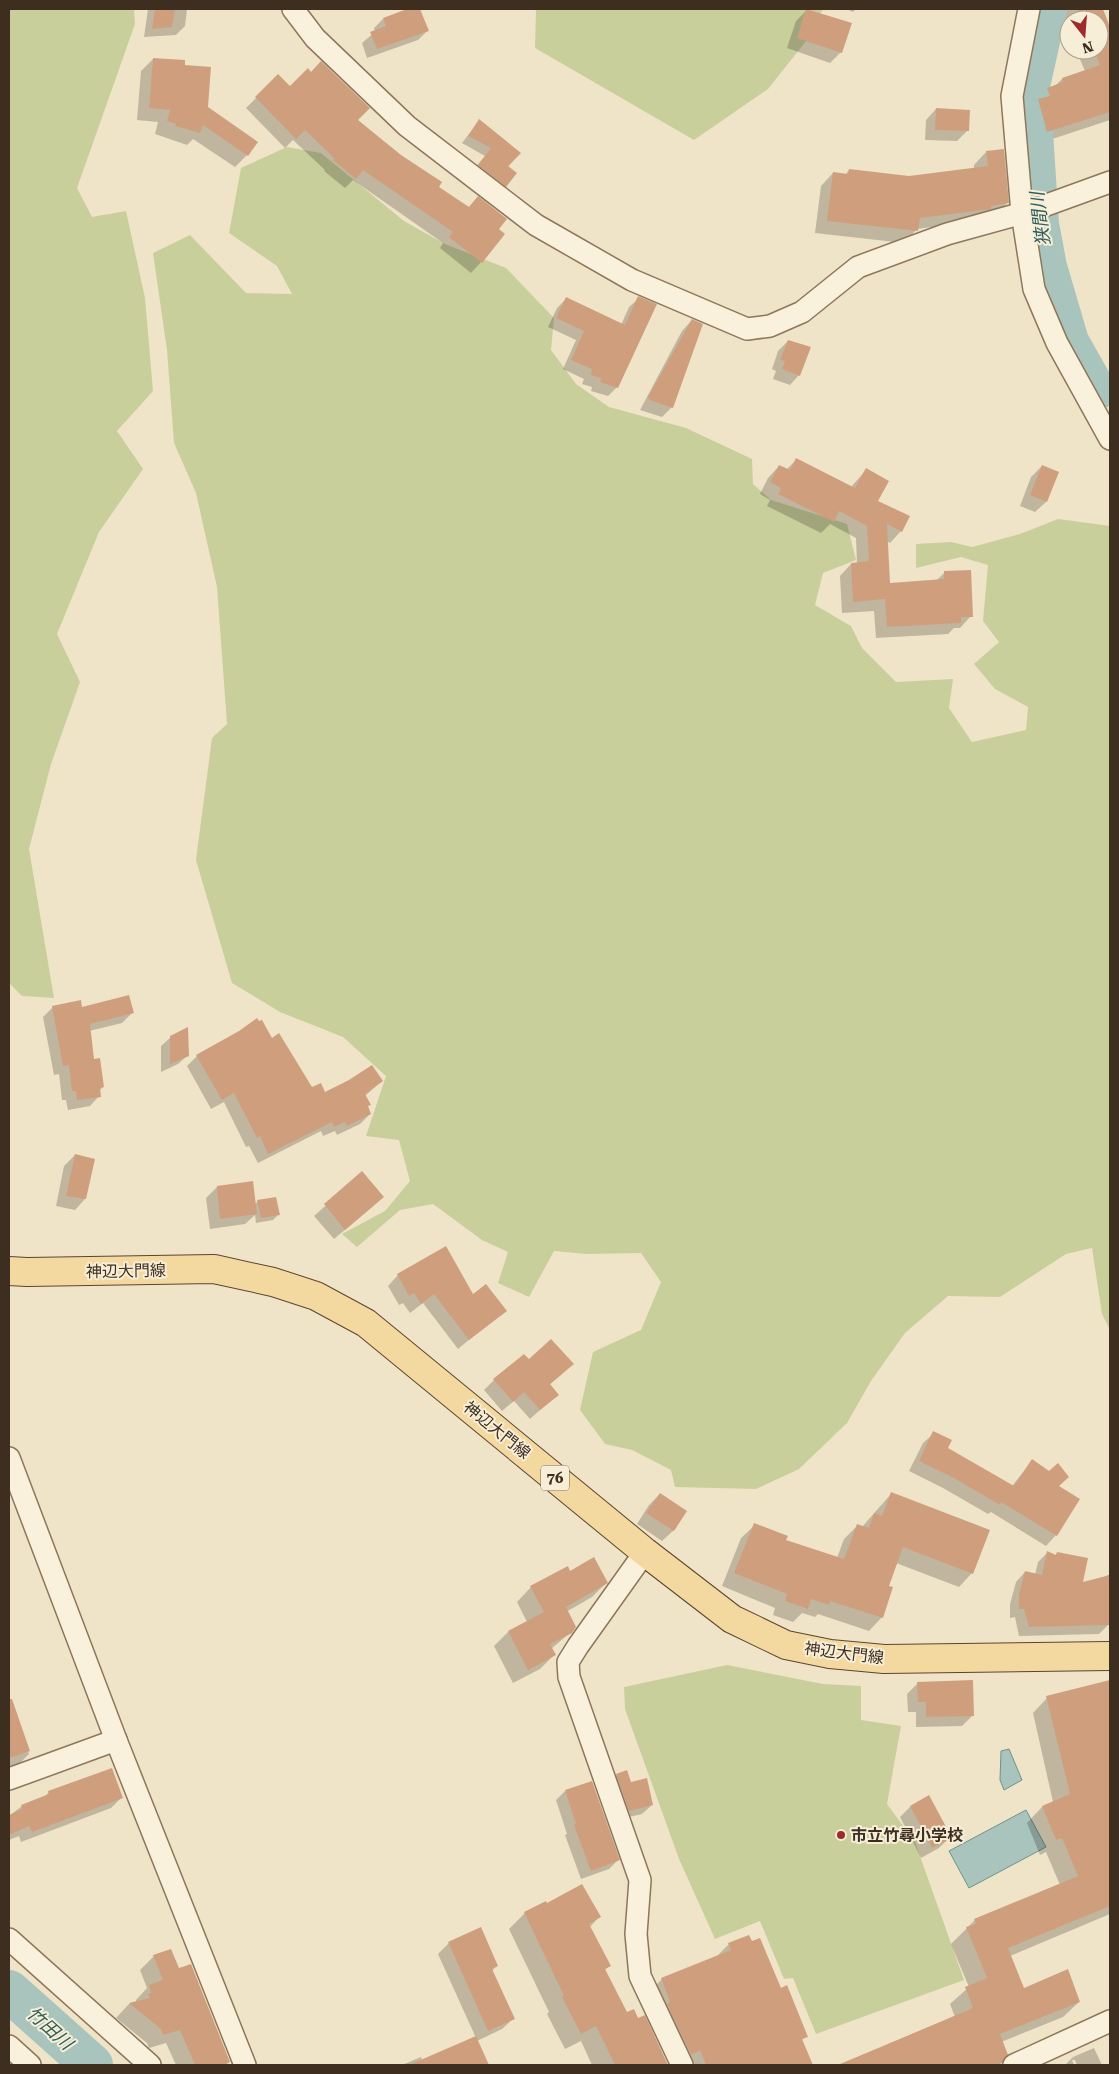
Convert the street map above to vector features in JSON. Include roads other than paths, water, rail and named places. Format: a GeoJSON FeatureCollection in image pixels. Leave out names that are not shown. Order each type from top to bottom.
{"type":"FeatureCollection","features":[{"type":"Feature","properties":{"kind":"main road","name":"神辺大門線"},"geometry":{"type":"LineString","coordinates":[[9,1270],[27,1272],[214,1269],[273,1282],[316,1296],[366,1323],[645,1552],[732,1619],[786,1645],[830,1654],[884,1659],[1110,1656]]}},
{"type":"Feature","properties":{"kind":"street"},"geometry":{"type":"LineString","coordinates":[[293,9],[315,38],[407,126],[536,225],[632,280],[747,329],[770,326],[802,312],[858,267],[947,234],[1033,209],[1110,182]]}},
{"type":"Feature","properties":{"kind":"street"},"geometry":{"type":"LineString","coordinates":[[1029,9],[1012,96],[1033,209],[1034,289],[1057,343],[1110,439]]}},
{"type":"Feature","properties":{"kind":"street"},"geometry":{"type":"LineString","coordinates":[[9,1458],[116,1740],[245,2065]]}},
{"type":"Feature","properties":{"kind":"street"},"geometry":{"type":"LineString","coordinates":[[645,1552],[568,1662],[569,1677],[640,1880],[636,1934],[640,1976],[682,2065]]}},
{"type":"Feature","properties":{"kind":"street"},"geometry":{"type":"LineString","coordinates":[[9,1779],[116,1740]]}},
{"type":"Feature","properties":{"kind":"street"},"geometry":{"type":"LineString","coordinates":[[9,1939],[150,2065]]}},
{"type":"Feature","properties":{"kind":"street"},"geometry":{"type":"LineString","coordinates":[[1014,2065],[1110,2021]]}},
{"type":"Feature","properties":{"kind":"street"},"geometry":{"type":"LineString","coordinates":[[9,2046],[30,2065]]}},
{"type":"Feature","properties":{"kind":"water"},"geometry":{"type":"Polygon","coordinates":[[[1009,1749],[1022,1780],[1004,1790],[1000,1780],[1001,1751],[1009,1749]]]}},
{"type":"Feature","properties":{"kind":"water"},"geometry":{"type":"Polygon","coordinates":[[[1026,1810],[1046,1847],[969,1888],[949,1851],[1026,1810]]]}},
{"type":"Feature","properties":{"kind":"waterway","name":"狭間川"},"geometry":{"type":"LineString","coordinates":[[1046,9],[1029,86],[1038,224],[1046,267],[1068,342],[1095,390]]}},
{"type":"Feature","properties":{"kind":"waterway","name":"竹田川"},"geometry":{"type":"LineString","coordinates":[[9,1991],[92,2065]]}},
{"type":"Feature","properties":{"kind":"place","name":"市立竹尋小学校"},"geometry":{"type":"Point","coordinates":[841,1835]}}]}
